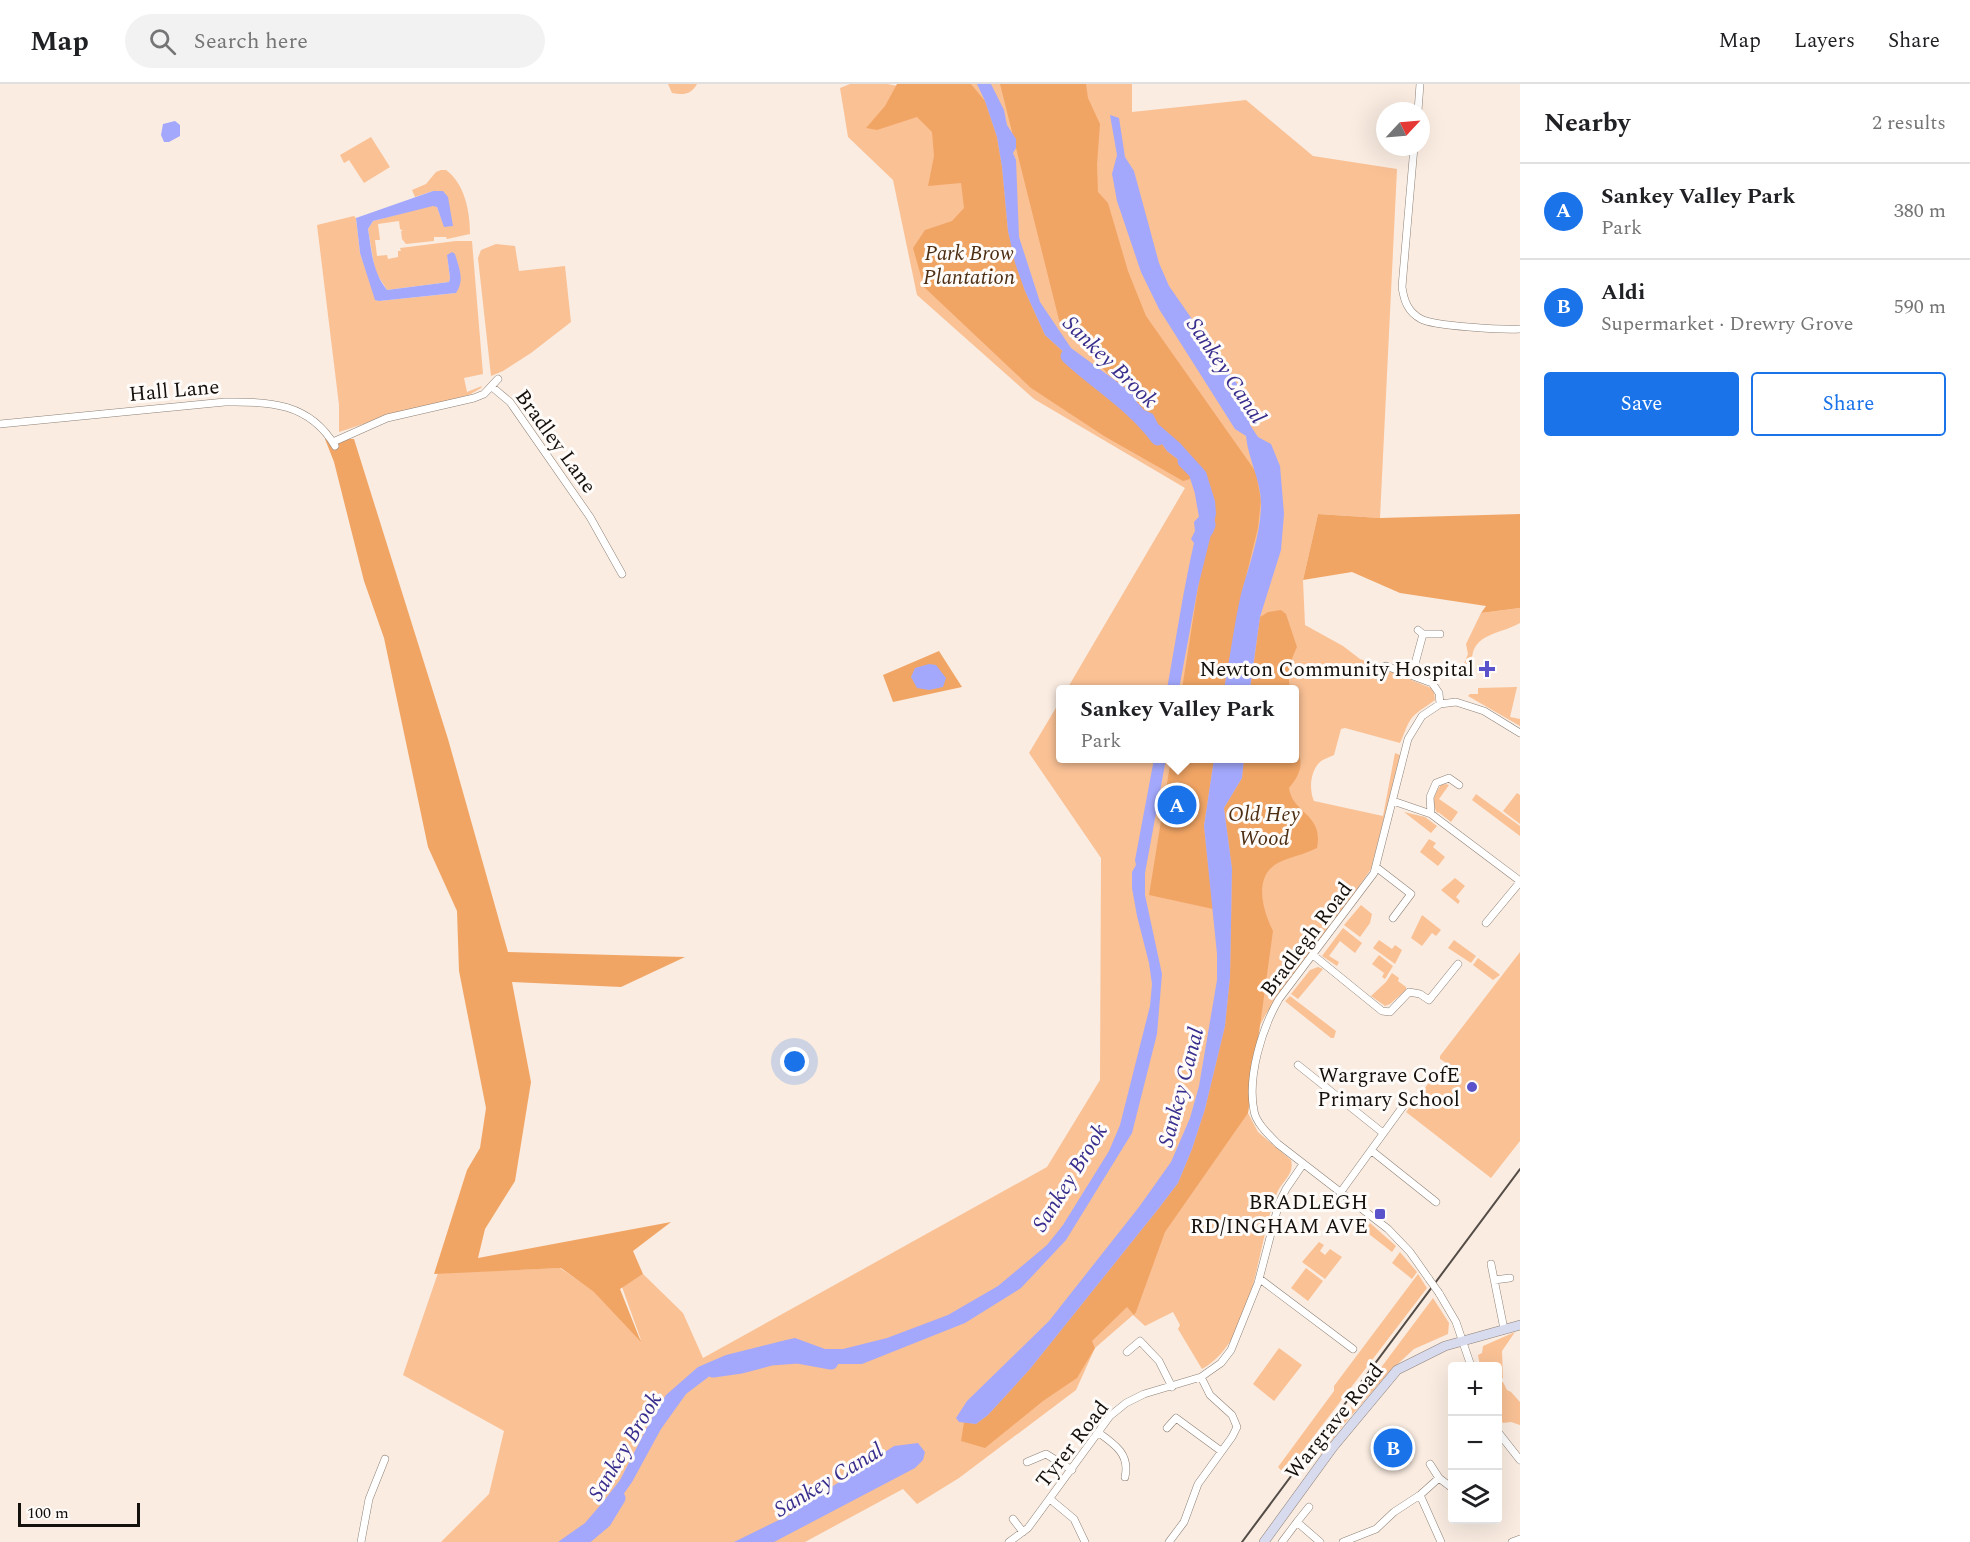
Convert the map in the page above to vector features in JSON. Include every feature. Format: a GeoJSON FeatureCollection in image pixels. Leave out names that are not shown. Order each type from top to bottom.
{"type":"FeatureCollection","features":[{"type":"Feature","properties":{"kind":"street"},"geometry":{"type":"LineString","coordinates":[[1419,102],[1420,84]]}},
{"type":"Feature","properties":{"kind":"street"},"geometry":{"type":"LineString","coordinates":[[1413,156],[1402,287],[1407,304],[1415,315],[1433,323],[1520,329]]}},
{"type":"Feature","properties":{"kind":"street","name":"Bradley Lane"},"geometry":{"type":"LineString","coordinates":[[334,444],[387,418],[474,398],[492,387],[498,379]]}},
{"type":"Feature","properties":{"kind":"street","name":"Bradley Lane"},"geometry":{"type":"LineString","coordinates":[[492,387],[510,402],[590,517],[622,574]]}},
{"type":"Feature","properties":{"kind":"street","name":"Hall Lane"},"geometry":{"type":"LineString","coordinates":[[0,424],[225,402],[259,401],[295,409],[322,430],[334,444]]}},
{"type":"Feature","properties":{"kind":"street"},"geometry":{"type":"LineString","coordinates":[[1412,675],[1420,632],[1440,634]]}},
{"type":"Feature","properties":{"kind":"street"},"geometry":{"type":"LineString","coordinates":[[1386,666],[1432,683],[1437,688],[1440,704],[1456,702],[1471,706],[1484,711],[1520,733]]}},
{"type":"Feature","properties":{"kind":"street","name":"Bradlegh Road"},"geometry":{"type":"LineString","coordinates":[[1440,704],[1422,716],[1408,739],[1377,867],[1367,884],[1279,999],[1269,1017],[1260,1043],[1253,1087],[1254,1112],[1264,1130],[1278,1144],[1397,1238],[1430,1280],[1452,1315],[1470,1362]]}},
{"type":"Feature","properties":{"kind":"street"},"geometry":{"type":"LineString","coordinates":[[1431,814],[1430,796],[1436,783],[1449,778],[1459,784]]}},
{"type":"Feature","properties":{"kind":"street"},"geometry":{"type":"LineString","coordinates":[[1393,801],[1431,814],[1520,882],[1486,923]]}},
{"type":"Feature","properties":{"kind":"street"},"geometry":{"type":"LineString","coordinates":[[1377,867],[1410,894],[1393,918]]}},
{"type":"Feature","properties":{"kind":"street"},"geometry":{"type":"LineString","coordinates":[[1313,956],[1382,1011],[1390,1012],[1409,992],[1420,994],[1428,1000],[1458,964]]}},
{"type":"Feature","properties":{"kind":"street"},"geometry":{"type":"LineString","coordinates":[[1298,1065],[1383,1133]]}},
{"type":"Feature","properties":{"kind":"street"},"geometry":{"type":"LineString","coordinates":[[1340,1193],[1409,1098]]}},
{"type":"Feature","properties":{"kind":"street"},"geometry":{"type":"LineString","coordinates":[[1372,1151],[1436,1202]]}},
{"type":"Feature","properties":{"kind":"street","name":"Tyrer Road"},"geometry":{"type":"LineString","coordinates":[[1009,1542],[1023,1532],[1050,1499],[1110,1416],[1126,1403],[1144,1394],[1201,1377],[1221,1363],[1232,1350],[1260,1279],[1279,1203],[1303,1164]]}},
{"type":"Feature","properties":{"kind":"street"},"geometry":{"type":"LineString","coordinates":[[1491,1264],[1504,1329]]}},
{"type":"Feature","properties":{"kind":"street"},"geometry":{"type":"LineString","coordinates":[[1494,1280],[1510,1278]]}},
{"type":"Feature","properties":{"kind":"street"},"geometry":{"type":"LineString","coordinates":[[1260,1279],[1353,1349]]}},
{"type":"Feature","properties":{"kind":"street","name":"Wargrave Road"},"geometry":{"type":"LineString","coordinates":[[1264,1542],[1333,1448],[1397,1370],[1423,1356],[1463,1341],[1520,1325]]}},
{"type":"Feature","properties":{"kind":"street"},"geometry":{"type":"LineString","coordinates":[[1127,1352],[1140,1341],[1159,1361],[1172,1386]]}},
{"type":"Feature","properties":{"kind":"street"},"geometry":{"type":"LineString","coordinates":[[1168,1542],[1184,1522],[1198,1484],[1237,1427],[1232,1415],[1210,1395],[1201,1377]]}},
{"type":"Feature","properties":{"kind":"street"},"geometry":{"type":"LineString","coordinates":[[1167,1428],[1176,1418],[1221,1451]]}},
{"type":"Feature","properties":{"kind":"street"},"geometry":{"type":"LineString","coordinates":[[1099,1433],[1119,1450],[1128,1466],[1125,1477]]}},
{"type":"Feature","properties":{"kind":"street"},"geometry":{"type":"LineString","coordinates":[[1502,1438],[1520,1460]]}},
{"type":"Feature","properties":{"kind":"street"},"geometry":{"type":"LineString","coordinates":[[1027,1462],[1046,1454],[1072,1470]]}},
{"type":"Feature","properties":{"kind":"street"},"geometry":{"type":"LineString","coordinates":[[361,1542],[369,1499],[386,1459]]}},
{"type":"Feature","properties":{"kind":"street"},"geometry":{"type":"LineString","coordinates":[[1430,1464],[1439,1478],[1448,1485]]}},
{"type":"Feature","properties":{"kind":"street"},"geometry":{"type":"LineString","coordinates":[[1343,1542],[1376,1529],[1394,1512],[1420,1495],[1439,1478]]}},
{"type":"Feature","properties":{"kind":"street"},"geometry":{"type":"LineString","coordinates":[[1420,1495],[1441,1542]]}},
{"type":"Feature","properties":{"kind":"street"},"geometry":{"type":"LineString","coordinates":[[1050,1499],[1074,1519],[1085,1542]]}},
{"type":"Feature","properties":{"kind":"street"},"geometry":{"type":"LineString","coordinates":[[1282,1542],[1309,1507]]}},
{"type":"Feature","properties":{"kind":"street"},"geometry":{"type":"LineString","coordinates":[[1013,1519],[1023,1532]]}},
{"type":"Feature","properties":{"kind":"street"},"geometry":{"type":"LineString","coordinates":[[1297,1522],[1320,1542]]}},
{"type":"Feature","properties":{"kind":"street"},"geometry":{"type":"LineString","coordinates":[[1512,1542],[1520,1539]]}},
{"type":"Feature","properties":{"kind":"green space"},"geometry":{"type":"Polygon","coordinates":[[[668,84],[697,84],[689,92],[680,94],[672,93],[668,84]]]}},
{"type":"Feature","properties":{"kind":"green space"},"geometry":{"type":"Polygon","coordinates":[[[850,84],[887,84],[905,87],[906,84],[1132,84],[1132,112],[1246,100],[1313,156],[1397,169],[1380,518],[1318,514],[1303,580],[1305,625],[1343,646],[1360,659],[1431,688],[1435,700],[1413,716],[1400,743],[1345,728],[1341,729],[1334,755],[1320,762],[1312,775],[1311,786],[1314,801],[1383,816],[1395,753],[1400,755],[1371,869],[1336,919],[1333,917],[1327,923],[1330,926],[1259,1027],[1248,1113],[1258,1132],[1291,1160],[1292,1165],[1290,1173],[1277,1193],[1270,1214],[1244,1314],[1234,1336],[1220,1355],[1202,1369],[1178,1329],[1180,1325],[1173,1312],[1145,1326],[1133,1315],[1095,1348],[1076,1390],[959,1478],[917,1504],[903,1489],[805,1542],[441,1542],[489,1494],[504,1431],[403,1375],[438,1273],[560,1268],[595,1292],[641,1340],[622,1287],[643,1274],[683,1313],[703,1358],[1047,1167],[1100,1080],[1101,858],[1029,753],[1056,708],[1056,763],[1299,763],[1299,685],[1069,685],[1185,488],[1034,399],[917,295],[893,180],[848,137],[840,88],[850,84]]]}},
{"type":"Feature","properties":{"kind":"green space","name":"Park Brow Plantation"},"geometry":{"type":"Polygon","coordinates":[[[897,84],[971,84],[985,101],[997,137],[1008,231],[1025,291],[1045,335],[1150,426],[1167,451],[1193,471],[1194,478],[1183,481],[1104,436],[1031,388],[924,287],[913,248],[925,230],[952,221],[964,208],[961,183],[928,186],[934,156],[932,132],[917,117],[877,130],[866,128],[885,106],[897,84]]]}},
{"type":"Feature","properties":{"kind":"green space"},"geometry":{"type":"Polygon","coordinates":[[[1000,84],[1086,84],[1088,98],[1100,124],[1098,192],[1108,203],[1128,271],[1146,316],[1256,472],[1261,500],[1258,528],[1241,597],[1225,685],[1183,685],[1198,587],[1214,516],[1207,477],[1060,324],[1000,84]]]}},
{"type":"Feature","properties":{"kind":"green space"},"geometry":{"type":"Polygon","coordinates":[[[371,137],[390,167],[364,183],[349,160],[344,163],[340,155],[371,137]]]}},
{"type":"Feature","properties":{"kind":"green space"},"geometry":{"type":"Polygon","coordinates":[[[446,170],[452,176],[462,191],[469,217],[470,234],[447,239],[446,237],[434,237],[434,241],[406,244],[402,239],[401,231],[403,231],[400,229],[399,221],[378,224],[380,240],[375,240],[377,256],[387,255],[388,259],[398,257],[400,248],[472,241],[483,374],[464,378],[467,392],[482,386],[469,395],[388,416],[339,432],[339,405],[317,225],[354,216],[356,218],[360,253],[376,300],[456,293],[447,255],[449,282],[387,290],[375,271],[368,229],[373,221],[433,205],[437,207],[444,226],[433,191],[415,197],[412,190],[426,184],[436,172],[446,170]]]}},
{"type":"Feature","properties":{"kind":"green space"},"geometry":{"type":"Polygon","coordinates":[[[496,244],[515,246],[519,271],[565,266],[571,322],[531,353],[491,376],[478,258],[481,250],[496,244]]]}},
{"type":"Feature","properties":{"kind":"green space"},"geometry":{"type":"Polygon","coordinates":[[[325,439],[354,439],[448,739],[508,952],[685,957],[621,987],[512,982],[531,1082],[515,1181],[485,1229],[478,1258],[671,1222],[633,1251],[643,1274],[620,1289],[641,1342],[594,1292],[561,1268],[434,1274],[467,1170],[480,1148],[486,1108],[459,971],[457,911],[428,847],[384,638],[364,581],[334,462],[325,439]]]}},
{"type":"Feature","properties":{"kind":"green space"},"geometry":{"type":"Polygon","coordinates":[[[1318,514],[1380,518],[1520,514],[1520,608],[1481,613],[1486,606],[1400,593],[1352,572],[1303,580],[1318,514]]]}},
{"type":"Feature","properties":{"kind":"green space"},"geometry":{"type":"Polygon","coordinates":[[[1520,608],[1520,623],[1487,636],[1476,646],[1472,664],[1469,667],[1464,664],[1468,654],[1466,644],[1481,613],[1520,608]]]}},
{"type":"Feature","properties":{"kind":"green space"},"geometry":{"type":"Polygon","coordinates":[[[1281,610],[1286,614],[1297,647],[1290,667],[1290,685],[1251,685],[1260,617],[1268,612],[1281,610]]]}},
{"type":"Feature","properties":{"kind":"green space"},"geometry":{"type":"Polygon","coordinates":[[[939,651],[962,687],[893,702],[883,675],[939,651]]]}},
{"type":"Feature","properties":{"kind":"green space"},"geometry":{"type":"Polygon","coordinates":[[[1517,687],[1510,717],[1520,719],[1520,726],[1468,696],[1478,694],[1478,688],[1517,687]]]}},
{"type":"Feature","properties":{"kind":"green space","name":"Old Hey Wood"},"geometry":{"type":"Polygon","coordinates":[[[1299,754],[1300,768],[1289,788],[1291,796],[1312,821],[1318,837],[1317,848],[1282,861],[1266,874],[1263,883],[1263,902],[1273,931],[1248,1113],[1165,1232],[1134,1315],[1127,1307],[1092,1341],[1095,1348],[1077,1378],[1043,1401],[985,1448],[961,1441],[964,1422],[976,1424],[988,1415],[1030,1369],[1178,1183],[1205,1109],[1225,1026],[1230,977],[1232,869],[1224,808],[1242,778],[1244,763],[1299,763],[1299,754]]]}},
{"type":"Feature","properties":{"kind":"green space"},"geometry":{"type":"Polygon","coordinates":[[[1170,763],[1213,763],[1204,826],[1213,909],[1149,895],[1170,763]]]}},
{"type":"Feature","properties":{"kind":"green space"},"geometry":{"type":"Polygon","coordinates":[[[1441,785],[1449,785],[1439,799],[1458,812],[1451,822],[1437,813],[1434,805],[1434,798],[1441,785]]]}},
{"type":"Feature","properties":{"kind":"green space"},"geometry":{"type":"Polygon","coordinates":[[[1517,793],[1520,795],[1520,824],[1503,811],[1517,793]]]}},
{"type":"Feature","properties":{"kind":"green space"},"geometry":{"type":"Polygon","coordinates":[[[1476,794],[1520,826],[1520,836],[1472,800],[1476,794]]]}},
{"type":"Feature","properties":{"kind":"green space"},"geometry":{"type":"Polygon","coordinates":[[[1404,812],[1425,817],[1437,826],[1431,833],[1404,812]]]}},
{"type":"Feature","properties":{"kind":"green space"},"geometry":{"type":"Polygon","coordinates":[[[1429,839],[1436,843],[1433,847],[1445,857],[1438,866],[1420,852],[1429,839]]]}},
{"type":"Feature","properties":{"kind":"green space"},"geometry":{"type":"Polygon","coordinates":[[[1455,878],[1465,886],[1456,897],[1460,901],[1458,904],[1441,890],[1455,878]]]}},
{"type":"Feature","properties":{"kind":"green space"},"geometry":{"type":"Polygon","coordinates":[[[1361,905],[1372,914],[1370,923],[1360,937],[1344,925],[1361,905]]]}},
{"type":"Feature","properties":{"kind":"green space"},"geometry":{"type":"Polygon","coordinates":[[[1422,915],[1441,930],[1436,936],[1432,933],[1422,946],[1411,938],[1422,915]]]}},
{"type":"Feature","properties":{"kind":"green space"},"geometry":{"type":"Polygon","coordinates":[[[1343,928],[1362,943],[1355,953],[1340,941],[1329,956],[1339,962],[1337,966],[1322,956],[1343,928]]]}},
{"type":"Feature","properties":{"kind":"green space"},"geometry":{"type":"Polygon","coordinates":[[[1379,940],[1392,949],[1395,945],[1402,950],[1395,964],[1373,948],[1379,940]]]}},
{"type":"Feature","properties":{"kind":"green space"},"geometry":{"type":"Polygon","coordinates":[[[1454,940],[1476,956],[1471,963],[1448,948],[1454,940]]]}},
{"type":"Feature","properties":{"kind":"green space","name":"Wargrave CofE Primary School"},"geometry":{"type":"Polygon","coordinates":[[[1520,952],[1520,1141],[1491,1178],[1406,1112],[1445,1062],[1440,1059],[1440,1056],[1520,952]]]}},
{"type":"Feature","properties":{"kind":"green space"},"geometry":{"type":"Polygon","coordinates":[[[1379,955],[1393,966],[1385,979],[1382,977],[1384,973],[1372,964],[1379,955]]]}},
{"type":"Feature","properties":{"kind":"green space"},"geometry":{"type":"Polygon","coordinates":[[[1478,958],[1500,975],[1493,980],[1473,965],[1478,958]]]}},
{"type":"Feature","properties":{"kind":"green space"},"geometry":{"type":"Polygon","coordinates":[[[1318,967],[1323,969],[1298,999],[1291,994],[1310,970],[1318,967]]]}},
{"type":"Feature","properties":{"kind":"green space"},"geometry":{"type":"Polygon","coordinates":[[[1392,973],[1399,978],[1398,981],[1406,987],[1406,990],[1385,1006],[1371,996],[1392,973]]]}},
{"type":"Feature","properties":{"kind":"green space"},"geometry":{"type":"Polygon","coordinates":[[[1290,996],[1336,1031],[1334,1038],[1286,1002],[1290,996]]]}},
{"type":"Feature","properties":{"kind":"green space"},"geometry":{"type":"Polygon","coordinates":[[[1370,1223],[1396,1246],[1392,1252],[1365,1231],[1370,1223]]]}},
{"type":"Feature","properties":{"kind":"green space"},"geometry":{"type":"Polygon","coordinates":[[[1319,1242],[1324,1245],[1320,1251],[1325,1255],[1330,1249],[1342,1257],[1325,1279],[1302,1262],[1319,1242]]]}},
{"type":"Feature","properties":{"kind":"green space"},"geometry":{"type":"Polygon","coordinates":[[[1400,1252],[1417,1272],[1412,1279],[1392,1263],[1400,1252]]]}},
{"type":"Feature","properties":{"kind":"green space"},"geometry":{"type":"Polygon","coordinates":[[[1306,1268],[1323,1281],[1308,1301],[1291,1288],[1306,1268]]]}},
{"type":"Feature","properties":{"kind":"green space"},"geometry":{"type":"Polygon","coordinates":[[[1418,1274],[1427,1288],[1285,1474],[1278,1467],[1334,1391],[1334,1386],[1418,1274]]]}},
{"type":"Feature","properties":{"kind":"green space"},"geometry":{"type":"Polygon","coordinates":[[[1433,1298],[1449,1323],[1448,1334],[1414,1349],[1389,1372],[1321,1454],[1318,1452],[1433,1298]]]}},
{"type":"Feature","properties":{"kind":"green space"},"geometry":{"type":"Polygon","coordinates":[[[1515,1332],[1502,1351],[1503,1378],[1502,1362],[1479,1362],[1478,1355],[1482,1353],[1483,1346],[1515,1332]]]}},
{"type":"Feature","properties":{"kind":"green space"},"geometry":{"type":"Polygon","coordinates":[[[1279,1348],[1302,1365],[1274,1401],[1253,1384],[1279,1348]]]}},
{"type":"Feature","properties":{"kind":"green space"},"geometry":{"type":"Polygon","coordinates":[[[1502,1382],[1520,1402],[1520,1425],[1502,1422],[1502,1382]]]}},
{"type":"Feature","properties":{"kind":"water"},"geometry":{"type":"Polygon","coordinates":[[[977,84],[991,84],[1004,110],[1007,125],[1016,139],[1016,148],[1013,153],[1016,160],[1019,237],[1040,302],[1071,348],[1135,395],[1136,401],[1144,410],[1153,414],[1158,424],[1180,443],[1206,472],[1215,501],[1216,514],[1198,587],[1180,685],[1168,685],[1194,543],[1191,539],[1195,531],[1194,522],[1206,509],[1197,474],[1167,451],[1150,427],[1133,409],[1090,376],[1045,335],[1015,263],[1008,231],[997,137],[977,84]]]}},
{"type":"Feature","properties":{"kind":"water","name":"Sankey Canal"},"geometry":{"type":"Polygon","coordinates":[[[1110,115],[1119,118],[1125,157],[1134,171],[1159,263],[1169,286],[1249,401],[1250,425],[1258,437],[1271,444],[1280,466],[1284,514],[1281,550],[1260,617],[1251,685],[1225,685],[1241,594],[1259,527],[1261,504],[1259,486],[1246,436],[1235,429],[1159,309],[1141,272],[1117,201],[1112,174],[1117,155],[1110,115]]]}},
{"type":"Feature","properties":{"kind":"water"},"geometry":{"type":"Polygon","coordinates":[[[175,121],[180,125],[180,136],[164,142],[161,135],[163,124],[175,121]]]}},
{"type":"Feature","properties":{"kind":"water"},"geometry":{"type":"Polygon","coordinates":[[[433,191],[443,191],[448,197],[453,226],[444,227],[437,207],[433,206],[373,221],[368,229],[373,261],[378,276],[387,290],[449,282],[447,255],[452,252],[455,254],[460,274],[459,288],[456,293],[375,300],[360,253],[356,218],[433,191]]]}},
{"type":"Feature","properties":{"kind":"water"},"geometry":{"type":"Polygon","coordinates":[[[929,664],[936,665],[946,678],[943,687],[929,690],[917,688],[911,677],[915,668],[929,664]]]}},
{"type":"Feature","properties":{"kind":"water"},"geometry":{"type":"Polygon","coordinates":[[[1153,763],[1165,763],[1145,873],[1145,895],[1162,974],[1157,1034],[1132,1133],[1066,1240],[1021,1288],[965,1323],[862,1364],[824,1364],[796,1353],[715,1372],[686,1394],[661,1429],[632,1482],[604,1521],[578,1542],[558,1542],[585,1523],[603,1502],[620,1480],[666,1395],[698,1367],[726,1355],[795,1338],[825,1349],[843,1349],[887,1338],[948,1315],[998,1286],[1047,1245],[1063,1225],[1109,1151],[1120,1125],[1150,1006],[1152,984],[1149,963],[1132,888],[1153,763]]]}},
{"type":"Feature","properties":{"kind":"water"},"geometry":{"type":"Polygon","coordinates":[[[1213,763],[1244,763],[1242,778],[1224,808],[1232,869],[1230,977],[1225,1026],[1205,1109],[1192,1149],[1178,1183],[1030,1369],[988,1415],[976,1424],[959,1422],[956,1418],[967,1401],[1049,1321],[1139,1207],[1171,1162],[1190,1118],[1199,1086],[1217,980],[1217,954],[1204,826],[1213,763]]]}},
{"type":"Feature","properties":{"kind":"water"},"geometry":{"type":"Polygon","coordinates":[[[918,1443],[925,1452],[923,1460],[915,1468],[774,1542],[734,1542],[789,1515],[894,1446],[918,1443]]]}},
{"type":"Feature","properties":{"kind":"waterway","name":"Sankey Brook"},"geometry":{"type":"LineString","coordinates":[[1068,356],[1126,404],[1158,438]]}},
{"type":"Feature","properties":{"kind":"waterway","name":"Sankey Brook"},"geometry":{"type":"LineString","coordinates":[[1185,461],[1196,472],[1202,491],[1208,525],[1206,530]]}},
{"type":"Feature","properties":{"kind":"waterway","name":"Sankey Brook"},"geometry":{"type":"LineString","coordinates":[[713,1370],[771,1358],[798,1356],[831,1362]]}},
{"type":"Feature","properties":{"kind":"waterway","name":"Sankey Brook"},"geometry":{"type":"LineString","coordinates":[[579,1542],[604,1521],[618,1498]]}},
{"type":"Feature","properties":{"kind":"railway"},"geometry":{"type":"LineString","coordinates":[[1242,1542],[1520,1169]]}},
{"type":"Feature","properties":{"kind":"place","name":"Newton Community Hospital"},"geometry":{"type":"Point","coordinates":[1487,669]}},
{"type":"Feature","properties":{"kind":"place","name":"Sankey Valley Park"},"geometry":{"type":"Point","coordinates":[1177,805]}},
{"type":"Feature","properties":{"kind":"place","name":"Wargrave CofE Primary School"},"geometry":{"type":"Point","coordinates":[1472,1087]}},
{"type":"Feature","properties":{"kind":"place","name":"BRADLEGH RD/INGHAM AVE"},"geometry":{"type":"Point","coordinates":[1380,1214]}},
{"type":"Feature","properties":{"kind":"place","name":"Aldi"},"geometry":{"type":"Point","coordinates":[1393,1448]}}]}
